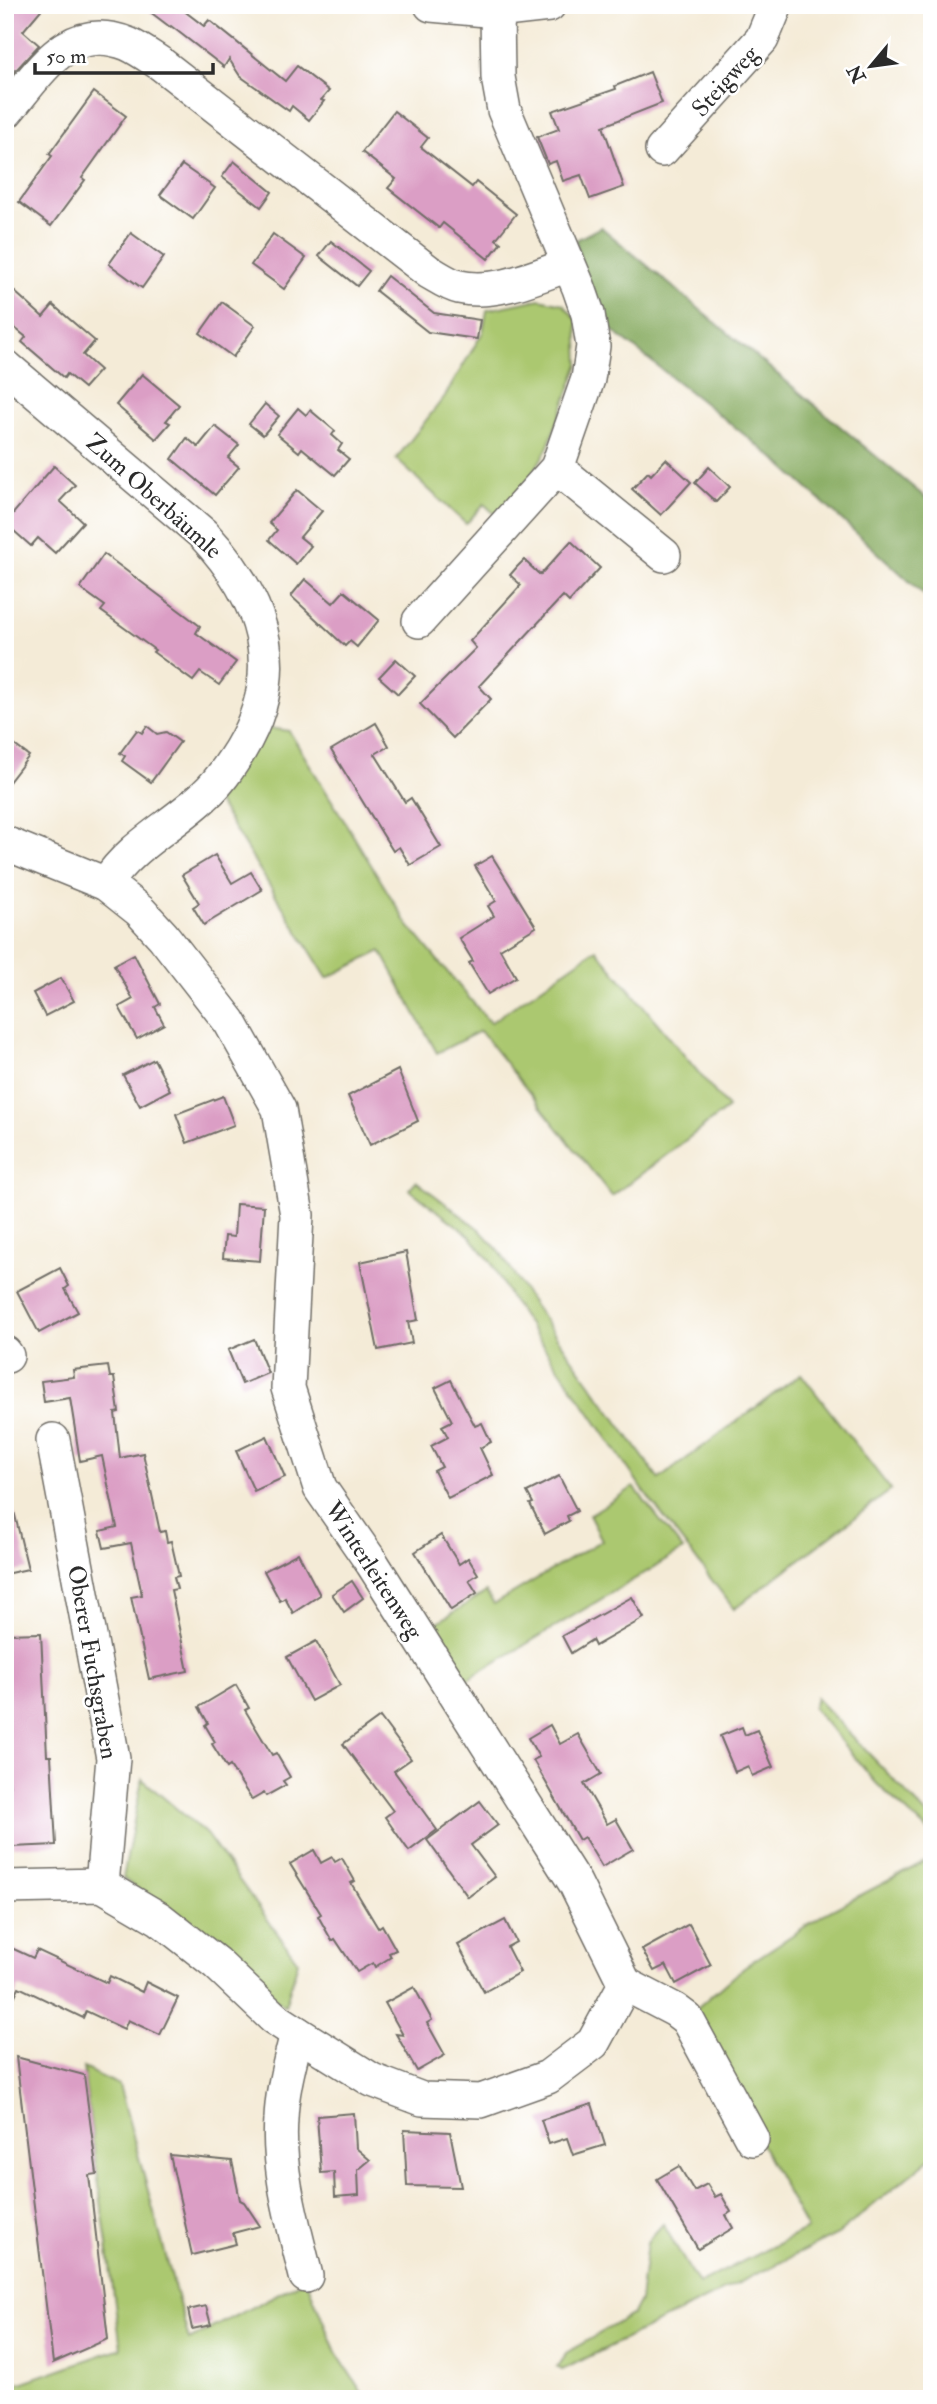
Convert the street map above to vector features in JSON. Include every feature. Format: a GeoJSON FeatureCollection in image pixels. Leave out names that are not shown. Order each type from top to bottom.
{"type":"FeatureCollection","features":[{"type":"Feature","properties":{"kind":"street"},"geometry":{"type":"LineString","coordinates":[[431,5],[497,10],[549,5]]}},
{"type":"Feature","properties":{"kind":"street","name":"Steigweg"},"geometry":{"type":"LineString","coordinates":[[662,150],[762,39],[776,5]]}},
{"type":"Feature","properties":{"kind":"street"},"geometry":{"type":"LineString","coordinates":[[419,621],[557,468],[588,379],[593,346],[588,314],[504,110],[498,78],[497,10]]}},
{"type":"Feature","properties":{"kind":"street"},"geometry":{"type":"LineString","coordinates":[[5,113],[68,44],[94,36],[108,38],[129,45],[161,64],[429,272],[457,287],[487,289],[568,265]]}},
{"type":"Feature","properties":{"kind":"street","name":"Zum Oberbäumle"},"geometry":{"type":"LineString","coordinates":[[5,366],[203,534],[221,553],[254,605],[265,642],[266,678],[260,708],[248,737],[229,768],[208,793],[181,817],[131,853],[116,868],[106,884]]}},
{"type":"Feature","properties":{"kind":"street"},"geometry":{"type":"LineString","coordinates":[[557,468],[664,555]]}},
{"type":"Feature","properties":{"kind":"street","name":"Winterleitenweg"},"geometry":{"type":"LineString","coordinates":[[5,843],[106,884],[140,911],[163,936],[230,1022],[279,1109],[297,1215],[288,1388],[320,1488],[372,1563],[575,1883],[625,1984]]}},
{"type":"Feature","properties":{"kind":"street","name":"Oberer Fuchsgraben"},"geometry":{"type":"LineString","coordinates":[[54,1440],[113,1759],[102,1885]]}},
{"type":"Feature","properties":{"kind":"street"},"geometry":{"type":"LineString","coordinates":[[5,1887],[102,1885],[160,1919],[216,1963],[274,2018],[372,2080],[422,2099],[481,2101],[548,2077],[593,2043],[625,1984],[687,2019],[752,2139]]}},
{"type":"Feature","properties":{"kind":"street"},"geometry":{"type":"LineString","coordinates":[[297,2033],[280,2120],[283,2168],[306,2276]]}},
{"type":"Feature","properties":{"kind":"green space"},"geometry":{"type":"Polygon","coordinates":[[[601,227],[932,503],[932,602],[774,458],[590,313],[576,240],[601,227]]]}},
{"type":"Feature","properties":{"kind":"green space"},"geometry":{"type":"Polygon","coordinates":[[[540,299],[563,304],[577,320],[579,364],[547,449],[526,485],[499,518],[484,504],[466,524],[396,459],[445,396],[483,332],[487,310],[540,299]]]}},
{"type":"Feature","properties":{"kind":"green space"},"geometry":{"type":"Polygon","coordinates":[[[264,727],[289,731],[408,925],[490,1023],[596,949],[728,1108],[612,1196],[480,1031],[437,1053],[381,951],[327,978],[215,798],[264,727]]]}},
{"type":"Feature","properties":{"kind":"green space"},"geometry":{"type":"Polygon","coordinates":[[[416,1181],[479,1229],[500,1252],[528,1297],[659,1479],[801,1374],[891,1490],[734,1609],[643,1490],[511,1299],[491,1262],[469,1235],[409,1189],[416,1181]]]}},
{"type":"Feature","properties":{"kind":"green space"},"geometry":{"type":"Polygon","coordinates":[[[634,1487],[683,1550],[463,1682],[430,1627],[486,1592],[494,1604],[602,1540],[589,1515],[634,1487]]]}},
{"type":"Feature","properties":{"kind":"green space"},"geometry":{"type":"Polygon","coordinates":[[[816,1698],[932,1820],[932,1835],[876,1783],[813,1708],[816,1698]]]}},
{"type":"Feature","properties":{"kind":"green space"},"geometry":{"type":"Polygon","coordinates":[[[142,1779],[206,1834],[298,1962],[285,2006],[123,1878],[142,1779]]]}},
{"type":"Feature","properties":{"kind":"green space"},"geometry":{"type":"Polygon","coordinates":[[[932,1858],[932,2157],[838,2234],[562,2370],[557,2367],[566,2353],[633,2314],[640,2301],[647,2242],[663,2224],[698,2284],[807,2229],[690,2014],[744,1967],[824,1914],[932,1858]]]}},
{"type":"Feature","properties":{"kind":"green space"},"geometry":{"type":"Polygon","coordinates":[[[83,2068],[119,2085],[189,2340],[306,2279],[336,2352],[366,2399],[13,2399],[9,2387],[121,2348],[83,2068]]]}},
{"type":"Feature","properties":{"kind":"building"},"geometry":{"type":"Polygon","coordinates":[[[5,5],[45,5],[23,31],[39,45],[5,82],[5,5]]]}},
{"type":"Feature","properties":{"kind":"building"},"geometry":{"type":"Polygon","coordinates":[[[141,5],[186,5],[183,10],[204,26],[209,20],[285,81],[297,66],[329,91],[309,120],[292,106],[289,111],[240,76],[229,59],[224,67],[141,5]]]}},
{"type":"Feature","properties":{"kind":"building"},"geometry":{"type":"Polygon","coordinates":[[[650,72],[662,103],[603,126],[624,187],[590,199],[581,175],[563,181],[556,161],[548,164],[537,137],[559,129],[552,111],[616,89],[615,86],[650,72]]]}},
{"type":"Feature","properties":{"kind":"building"},"geometry":{"type":"Polygon","coordinates":[[[94,92],[126,116],[82,178],[85,180],[51,226],[19,202],[52,156],[49,154],[94,92]]]}},
{"type":"Feature","properties":{"kind":"building"},"geometry":{"type":"Polygon","coordinates":[[[394,111],[428,138],[421,147],[472,187],[476,182],[516,214],[496,239],[501,243],[488,259],[443,223],[439,228],[388,188],[396,179],[362,152],[394,111]]]}},
{"type":"Feature","properties":{"kind":"building"},"geometry":{"type":"Polygon","coordinates":[[[234,161],[272,192],[261,207],[222,177],[234,161]]]}},
{"type":"Feature","properties":{"kind":"building"},"geometry":{"type":"Polygon","coordinates":[[[182,165],[215,188],[193,219],[160,195],[182,165]]]}},
{"type":"Feature","properties":{"kind":"building"},"geometry":{"type":"Polygon","coordinates":[[[131,233],[164,257],[142,288],[109,264],[131,233]]]}},
{"type":"Feature","properties":{"kind":"building"},"geometry":{"type":"Polygon","coordinates":[[[273,234],[306,258],[284,289],[251,265],[273,234]]]}},
{"type":"Feature","properties":{"kind":"building"},"geometry":{"type":"Polygon","coordinates":[[[331,241],[369,271],[357,286],[319,256],[331,241]]]}},
{"type":"Feature","properties":{"kind":"building"},"geometry":{"type":"Polygon","coordinates":[[[387,276],[434,313],[480,320],[477,339],[428,332],[376,291],[387,276]]]}},
{"type":"Feature","properties":{"kind":"building"},"geometry":{"type":"Polygon","coordinates":[[[5,283],[43,317],[53,305],[95,341],[83,355],[100,370],[84,388],[67,374],[64,378],[22,342],[26,337],[5,320],[5,283]]]}},
{"type":"Feature","properties":{"kind":"building"},"geometry":{"type":"Polygon","coordinates":[[[222,302],[255,326],[233,357],[200,333],[222,302]]]}},
{"type":"Feature","properties":{"kind":"building"},"geometry":{"type":"Polygon","coordinates":[[[142,374],[179,405],[166,421],[170,423],[156,439],[116,405],[142,374]]]}},
{"type":"Feature","properties":{"kind":"building"},"geometry":{"type":"Polygon","coordinates":[[[265,404],[279,416],[263,435],[249,424],[265,404]]]}},
{"type":"Feature","properties":{"kind":"building"},"geometry":{"type":"Polygon","coordinates":[[[298,408],[306,415],[310,410],[335,431],[332,435],[342,444],[338,450],[349,459],[335,475],[302,448],[299,452],[277,434],[298,408]]]}},
{"type":"Feature","properties":{"kind":"building"},"geometry":{"type":"Polygon","coordinates":[[[215,426],[239,445],[228,458],[239,467],[215,495],[172,459],[187,438],[198,447],[215,426]]]}},
{"type":"Feature","properties":{"kind":"building"},"geometry":{"type":"Polygon","coordinates":[[[666,459],[691,482],[661,515],[632,489],[648,472],[651,475],[666,459]]]}},
{"type":"Feature","properties":{"kind":"building"},"geometry":{"type":"Polygon","coordinates":[[[54,466],[75,485],[60,501],[83,522],[55,553],[38,538],[31,546],[5,523],[54,466]]]}},
{"type":"Feature","properties":{"kind":"building"},"geometry":{"type":"Polygon","coordinates":[[[709,467],[730,487],[716,502],[695,483],[709,467]]]}},
{"type":"Feature","properties":{"kind":"building"},"geometry":{"type":"Polygon","coordinates":[[[297,490],[322,511],[300,537],[311,546],[296,564],[269,540],[277,530],[269,523],[297,490]]]}},
{"type":"Feature","properties":{"kind":"building"},"geometry":{"type":"Polygon","coordinates":[[[571,541],[600,568],[569,602],[563,596],[479,686],[491,699],[453,738],[420,704],[476,648],[470,641],[521,585],[510,575],[517,567],[524,560],[540,575],[571,541]]]}},
{"type":"Feature","properties":{"kind":"building"},"geometry":{"type":"Polygon","coordinates":[[[104,554],[200,626],[196,633],[236,662],[219,685],[200,672],[193,681],[101,611],[105,606],[80,588],[104,554]]]}},
{"type":"Feature","properties":{"kind":"building"},"geometry":{"type":"Polygon","coordinates":[[[305,579],[333,603],[344,591],[379,620],[357,647],[350,641],[345,646],[291,596],[305,579]]]}},
{"type":"Feature","properties":{"kind":"building"},"geometry":{"type":"Polygon","coordinates":[[[396,659],[415,676],[398,694],[379,677],[396,659]]]}},
{"type":"Feature","properties":{"kind":"building"},"geometry":{"type":"Polygon","coordinates":[[[376,723],[389,746],[375,754],[405,802],[411,798],[441,847],[410,865],[399,847],[393,851],[331,750],[376,723]]]}},
{"type":"Feature","properties":{"kind":"building"},"geometry":{"type":"Polygon","coordinates":[[[147,726],[157,734],[166,732],[180,742],[151,782],[122,761],[125,756],[120,753],[137,730],[142,733],[147,726]]]}},
{"type":"Feature","properties":{"kind":"building"},"geometry":{"type":"Polygon","coordinates":[[[5,738],[29,756],[5,787],[5,738]]]}},
{"type":"Feature","properties":{"kind":"building"},"geometry":{"type":"Polygon","coordinates":[[[215,855],[232,883],[251,872],[262,890],[204,925],[193,907],[199,903],[182,875],[215,855]]]}},
{"type":"Feature","properties":{"kind":"building"},"geometry":{"type":"Polygon","coordinates":[[[492,856],[536,927],[500,949],[516,977],[488,994],[469,963],[473,961],[459,938],[494,916],[488,906],[496,901],[475,866],[492,856]]]}},
{"type":"Feature","properties":{"kind":"building"},"geometry":{"type":"Polygon","coordinates":[[[134,954],[160,1004],[155,1007],[164,1024],[137,1039],[119,1007],[133,999],[114,965],[134,954]]]}},
{"type":"Feature","properties":{"kind":"building"},"geometry":{"type":"Polygon","coordinates":[[[61,978],[74,1001],[45,1016],[33,993],[61,978]]]}},
{"type":"Feature","properties":{"kind":"building"},"geometry":{"type":"Polygon","coordinates":[[[154,1059],[170,1090],[140,1106],[123,1075],[154,1059]]]}},
{"type":"Feature","properties":{"kind":"building"},"geometry":{"type":"Polygon","coordinates":[[[398,1070],[418,1121],[370,1145],[348,1096],[398,1070]]]}},
{"type":"Feature","properties":{"kind":"building"},"geometry":{"type":"Polygon","coordinates":[[[223,1096],[234,1125],[187,1143],[176,1114],[223,1096]]]}},
{"type":"Feature","properties":{"kind":"building"},"geometry":{"type":"Polygon","coordinates":[[[236,1204],[264,1206],[260,1261],[223,1258],[225,1236],[234,1237],[236,1204]]]}},
{"type":"Feature","properties":{"kind":"building"},"geometry":{"type":"Polygon","coordinates":[[[406,1252],[418,1320],[408,1322],[412,1343],[378,1350],[360,1262],[406,1252]]]}},
{"type":"Feature","properties":{"kind":"building"},"geometry":{"type":"Polygon","coordinates":[[[60,1268],[69,1286],[65,1289],[78,1312],[39,1333],[17,1291],[60,1268]]]}},
{"type":"Feature","properties":{"kind":"building"},"geometry":{"type":"Polygon","coordinates":[[[254,1339],[268,1373],[242,1384],[228,1350],[254,1339]]]}},
{"type":"Feature","properties":{"kind":"building"},"geometry":{"type":"Polygon","coordinates":[[[108,1366],[110,1377],[114,1377],[119,1412],[115,1413],[120,1458],[143,1453],[160,1532],[165,1531],[167,1542],[171,1541],[179,1576],[174,1577],[177,1589],[171,1590],[188,1671],[149,1679],[131,1597],[142,1595],[131,1543],[104,1548],[100,1531],[117,1527],[102,1456],[80,1461],[70,1398],[44,1402],[41,1381],[74,1377],[73,1370],[108,1366]]]}},
{"type":"Feature","properties":{"kind":"building"},"geometry":{"type":"Polygon","coordinates":[[[451,1380],[475,1426],[482,1423],[491,1442],[480,1448],[493,1475],[448,1498],[434,1471],[442,1467],[431,1446],[448,1437],[442,1426],[452,1421],[435,1388],[451,1380]]]}},
{"type":"Feature","properties":{"kind":"building"},"geometry":{"type":"Polygon","coordinates":[[[267,1436],[285,1477],[254,1491],[236,1451],[267,1436]]]}},
{"type":"Feature","properties":{"kind":"building"},"geometry":{"type":"Polygon","coordinates":[[[559,1476],[577,1511],[567,1516],[569,1521],[545,1534],[527,1492],[559,1476]]]}},
{"type":"Feature","properties":{"kind":"building"},"geometry":{"type":"Polygon","coordinates":[[[13,1507],[28,1569],[5,1574],[5,1508],[13,1507]]]}},
{"type":"Feature","properties":{"kind":"building"},"geometry":{"type":"Polygon","coordinates":[[[441,1535],[459,1564],[468,1558],[478,1574],[469,1580],[477,1593],[451,1610],[415,1552],[441,1535]]]}},
{"type":"Feature","properties":{"kind":"building"},"geometry":{"type":"Polygon","coordinates":[[[298,1553],[320,1595],[293,1613],[285,1598],[280,1601],[264,1571],[298,1553]]]}},
{"type":"Feature","properties":{"kind":"building"},"geometry":{"type":"Polygon","coordinates":[[[352,1581],[363,1598],[344,1612],[332,1594],[352,1581]]]}},
{"type":"Feature","properties":{"kind":"building"},"geometry":{"type":"Polygon","coordinates":[[[632,1597],[644,1618],[595,1646],[592,1640],[571,1653],[562,1636],[632,1597]]]}},
{"type":"Feature","properties":{"kind":"building"},"geometry":{"type":"Polygon","coordinates":[[[41,1633],[47,1756],[51,1756],[56,1845],[13,1847],[5,1714],[5,1634],[41,1633]]]}},
{"type":"Feature","properties":{"kind":"building"},"geometry":{"type":"Polygon","coordinates":[[[316,1641],[340,1685],[311,1701],[287,1657],[316,1641]]]}},
{"type":"Feature","properties":{"kind":"building"},"geometry":{"type":"Polygon","coordinates":[[[236,1685],[249,1708],[245,1710],[272,1755],[276,1753],[290,1777],[283,1781],[286,1785],[252,1800],[212,1744],[215,1742],[199,1707],[236,1685]]]}},
{"type":"Feature","properties":{"kind":"building"},"geometry":{"type":"Polygon","coordinates":[[[380,1717],[411,1759],[394,1771],[437,1830],[409,1851],[385,1817],[393,1811],[343,1744],[380,1717]]]}},
{"type":"Feature","properties":{"kind":"building"},"geometry":{"type":"Polygon","coordinates":[[[550,1725],[560,1744],[578,1734],[601,1774],[584,1784],[607,1824],[616,1819],[633,1849],[602,1867],[584,1837],[579,1840],[533,1760],[539,1757],[528,1738],[550,1725]]]}},
{"type":"Feature","properties":{"kind":"building"},"geometry":{"type":"Polygon","coordinates":[[[742,1727],[745,1735],[757,1730],[773,1767],[752,1776],[748,1766],[735,1772],[720,1736],[742,1727]]]}},
{"type":"Feature","properties":{"kind":"building"},"geometry":{"type":"Polygon","coordinates":[[[480,1801],[498,1825],[471,1845],[495,1877],[468,1897],[427,1840],[480,1801]]]}},
{"type":"Feature","properties":{"kind":"building"},"geometry":{"type":"Polygon","coordinates":[[[314,1850],[321,1863],[332,1857],[335,1862],[342,1858],[355,1881],[351,1883],[378,1928],[382,1925],[396,1950],[389,1953],[391,1957],[375,1967],[373,1963],[357,1972],[335,1939],[332,1941],[318,1916],[321,1914],[290,1864],[314,1850]]]}},
{"type":"Feature","properties":{"kind":"building"},"geometry":{"type":"Polygon","coordinates":[[[505,1920],[516,1942],[507,1947],[520,1972],[484,1992],[458,1945],[505,1920]]]}},
{"type":"Feature","properties":{"kind":"building"},"geometry":{"type":"Polygon","coordinates":[[[689,1924],[711,1965],[676,1984],[666,1965],[654,1971],[642,1950],[689,1924]]]}},
{"type":"Feature","properties":{"kind":"building"},"geometry":{"type":"Polygon","coordinates":[[[5,1945],[33,1958],[37,1950],[107,1983],[110,1976],[142,1992],[146,1982],[178,1998],[160,2035],[128,2020],[124,2029],[86,2011],[83,2018],[19,1987],[10,2006],[5,1945]]]}},
{"type":"Feature","properties":{"kind":"building"},"geometry":{"type":"Polygon","coordinates":[[[414,1987],[432,2020],[427,2023],[445,2055],[417,2071],[396,2034],[403,2035],[385,2003],[414,1987]]]}},
{"type":"Feature","properties":{"kind":"building"},"geometry":{"type":"Polygon","coordinates":[[[16,2057],[84,2075],[97,2174],[89,2175],[108,2339],[53,2363],[16,2057]]]}},
{"type":"Feature","properties":{"kind":"building"},"geometry":{"type":"Polygon","coordinates":[[[592,2104],[605,2145],[573,2155],[567,2138],[549,2144],[541,2120],[592,2104]]]}},
{"type":"Feature","properties":{"kind":"building"},"geometry":{"type":"Polygon","coordinates":[[[354,2113],[356,2148],[370,2160],[358,2170],[359,2195],[335,2197],[334,2172],[321,2173],[317,2116],[354,2113]]]}},
{"type":"Feature","properties":{"kind":"building"},"geometry":{"type":"Polygon","coordinates":[[[404,2130],[450,2132],[461,2187],[407,2186],[404,2130]]]}},
{"type":"Feature","properties":{"kind":"building"},"geometry":{"type":"Polygon","coordinates":[[[170,2155],[232,2161],[240,2200],[260,2226],[233,2233],[236,2244],[192,2255],[170,2155]]]}},
{"type":"Feature","properties":{"kind":"building"},"geometry":{"type":"Polygon","coordinates":[[[679,2166],[694,2191],[707,2184],[715,2197],[721,2194],[731,2212],[726,2215],[733,2228],[698,2249],[657,2179],[679,2166]]]}},
{"type":"Feature","properties":{"kind":"building"},"geometry":{"type":"Polygon","coordinates":[[[206,2306],[211,2325],[192,2329],[188,2310],[206,2306]]]}}]}
